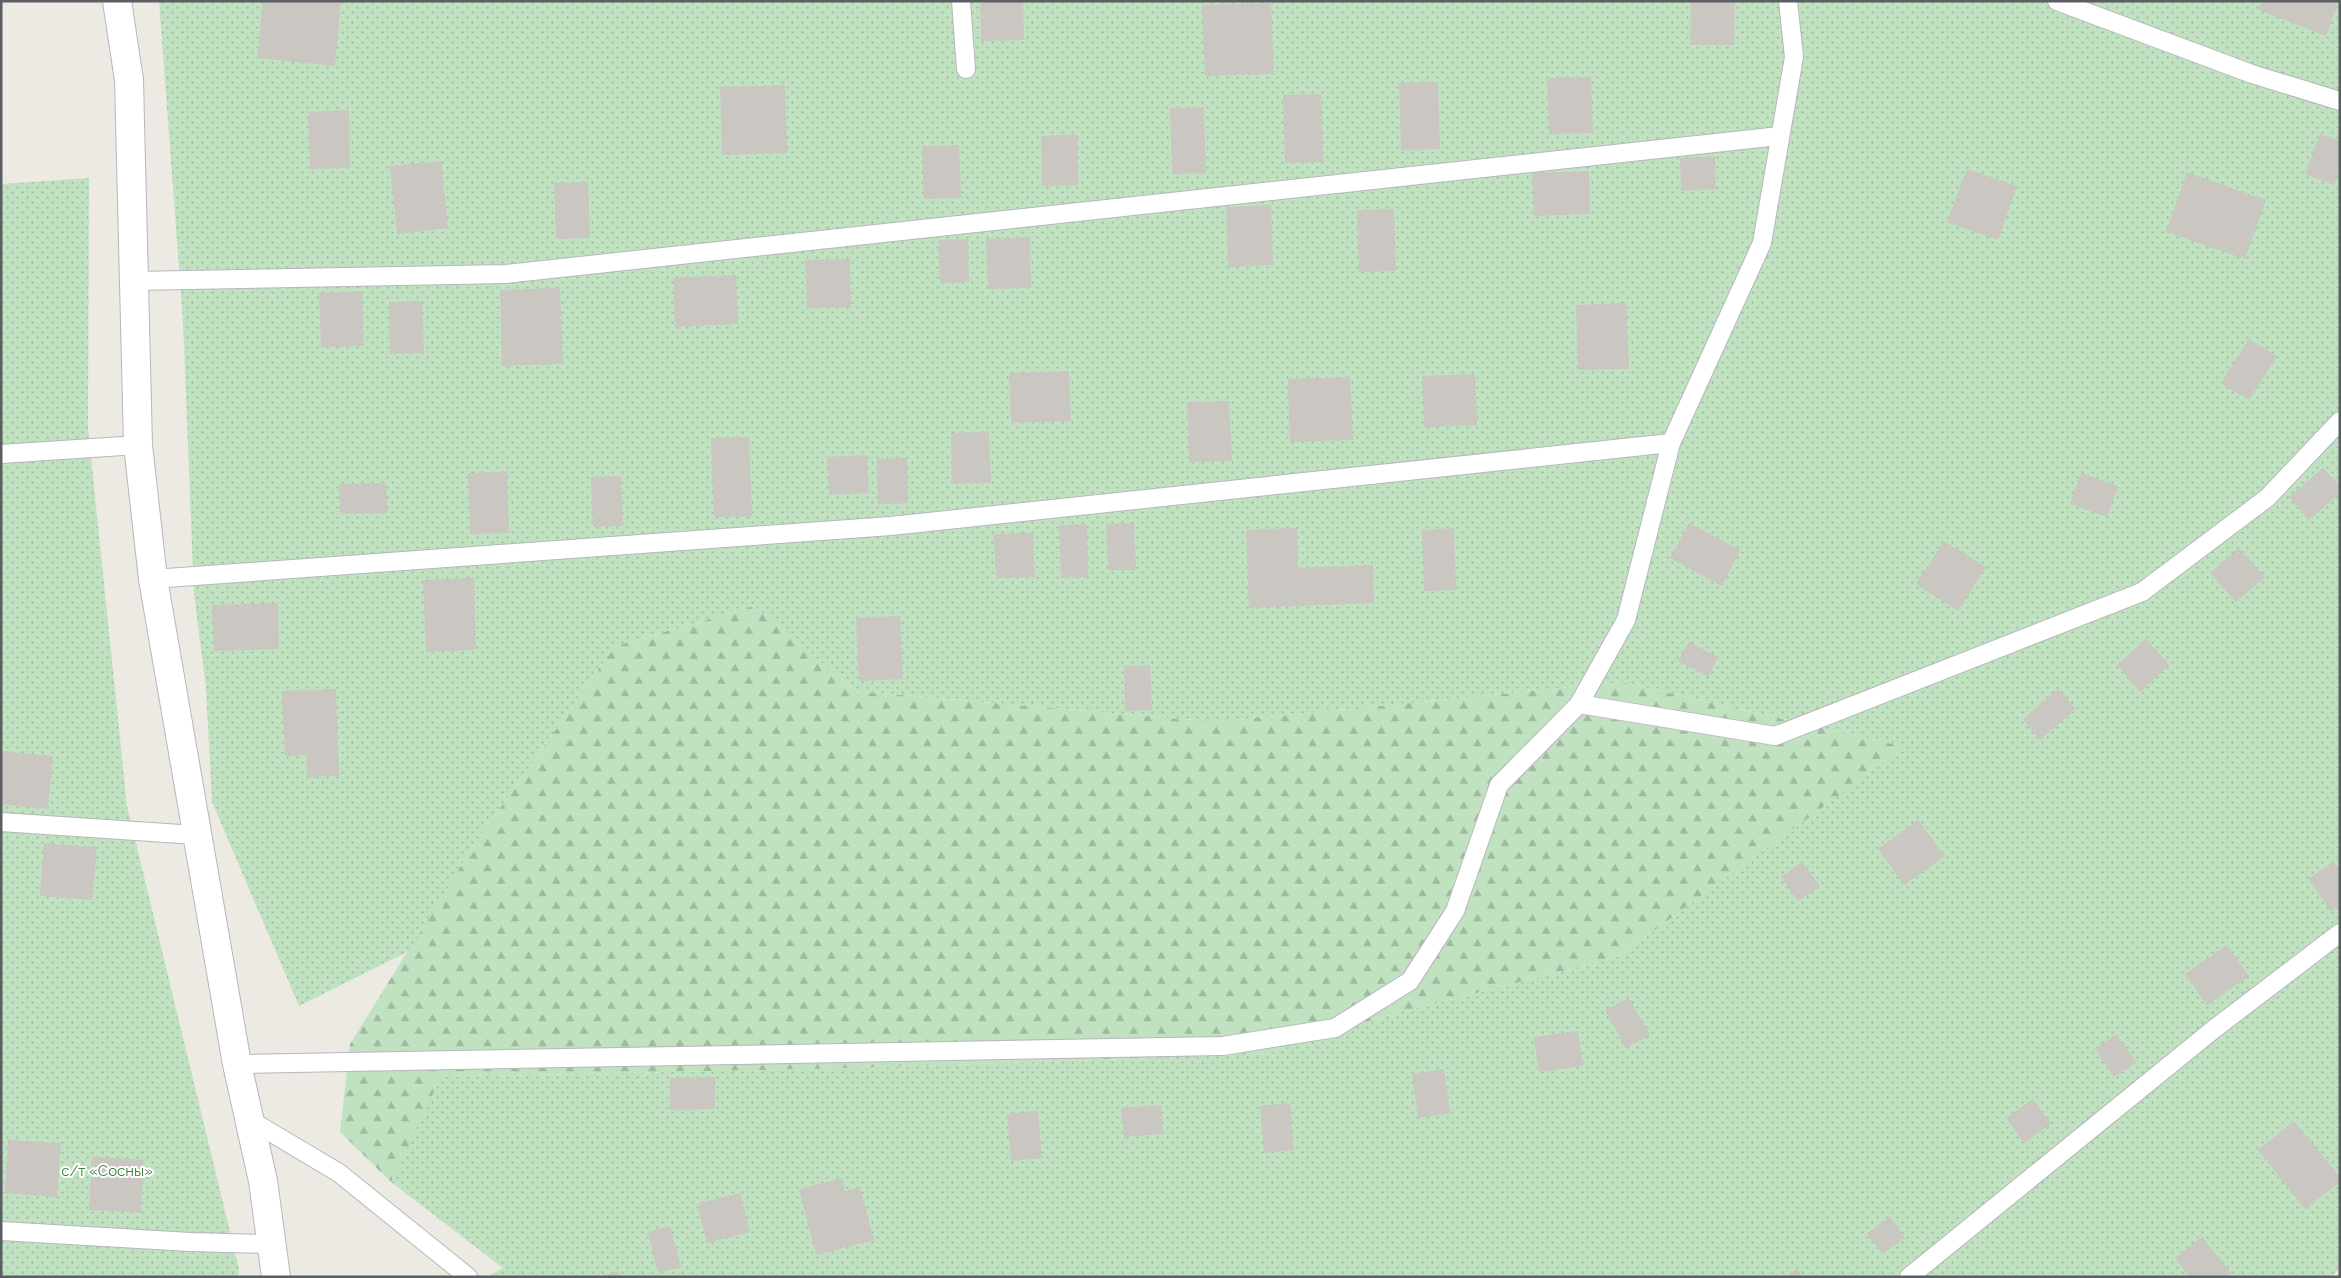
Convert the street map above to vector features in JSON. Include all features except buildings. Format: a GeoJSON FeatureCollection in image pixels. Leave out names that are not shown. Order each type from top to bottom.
{"type":"FeatureCollection","features":[{"type":"Feature","properties":{"kind":"main road"},"geometry":{"type":"LineString","coordinates":[[117,1],[129,80],[138,444],[153,579],[237,1064],[263,1182],[276,1277]]}},
{"type":"Feature","properties":{"kind":"lane"},"geometry":{"type":"LineString","coordinates":[[961,1],[966,70]]}},
{"type":"Feature","properties":{"kind":"lane"},"geometry":{"type":"LineString","coordinates":[[237,1064],[1222,1046],[1335,1028],[1410,981],[1455,911],[1499,785],[1579,704],[1626,620],[1671,443],[1762,243],[1794,57],[1788,1]]}},
{"type":"Feature","properties":{"kind":"lane"},"geometry":{"type":"LineString","coordinates":[[2057,1],[2252,74],[2340,101]]}},
{"type":"Feature","properties":{"kind":"lane"},"geometry":{"type":"LineString","coordinates":[[135,282],[506,274],[1780,136]]}},
{"type":"Feature","properties":{"kind":"lane"},"geometry":{"type":"LineString","coordinates":[[1579,704],[1775,736],[2142,592],[2267,498],[2340,421]]}},
{"type":"Feature","properties":{"kind":"lane"},"geometry":{"type":"LineString","coordinates":[[153,579],[891,526],[1671,443]]}},
{"type":"Feature","properties":{"kind":"lane"},"geometry":{"type":"LineString","coordinates":[[1,454],[138,444]]}},
{"type":"Feature","properties":{"kind":"lane"},"geometry":{"type":"LineString","coordinates":[[1,822],[196,835]]}},
{"type":"Feature","properties":{"kind":"lane"},"geometry":{"type":"LineString","coordinates":[[1909,1277],[2214,1029],[2340,934]]}},
{"type":"Feature","properties":{"kind":"lane"},"geometry":{"type":"LineString","coordinates":[[250,1120],[339,1173],[468,1277]]}},
{"type":"Feature","properties":{"kind":"lane"},"geometry":{"type":"LineString","coordinates":[[1,1232],[190,1242],[271,1244]]}},
{"type":"Feature","properties":{"kind":"green space"},"geometry":{"type":"Polygon","coordinates":[[[159,1],[2340,1],[2340,1269],[2331,1277],[487,1277],[503,1268],[391,1182],[441,1077],[861,1068],[1266,1054],[1386,1016],[1618,957],[1905,747],[1622,682],[1217,722],[856,691],[754,606],[615,646],[473,846],[409,951],[299,1006],[212,802],[206,688],[194,594],[183,321],[159,1]]]}},
{"type":"Feature","properties":{"kind":"green space","name":"с/т «Сосны»"},"geometry":{"type":"Polygon","coordinates":[[[89,178],[88,428],[127,806],[239,1269],[238,1277],[1,1277],[1,184],[89,178]]]}},
{"type":"Feature","properties":{"kind":"green space"},"geometry":{"type":"Polygon","coordinates":[[[754,606],[856,691],[1217,722],[1622,682],[1906,747],[1618,957],[1386,1016],[1266,1054],[861,1068],[442,1077],[391,1182],[340,1132],[350,1044],[473,846],[615,646],[754,606]]]}}]}
